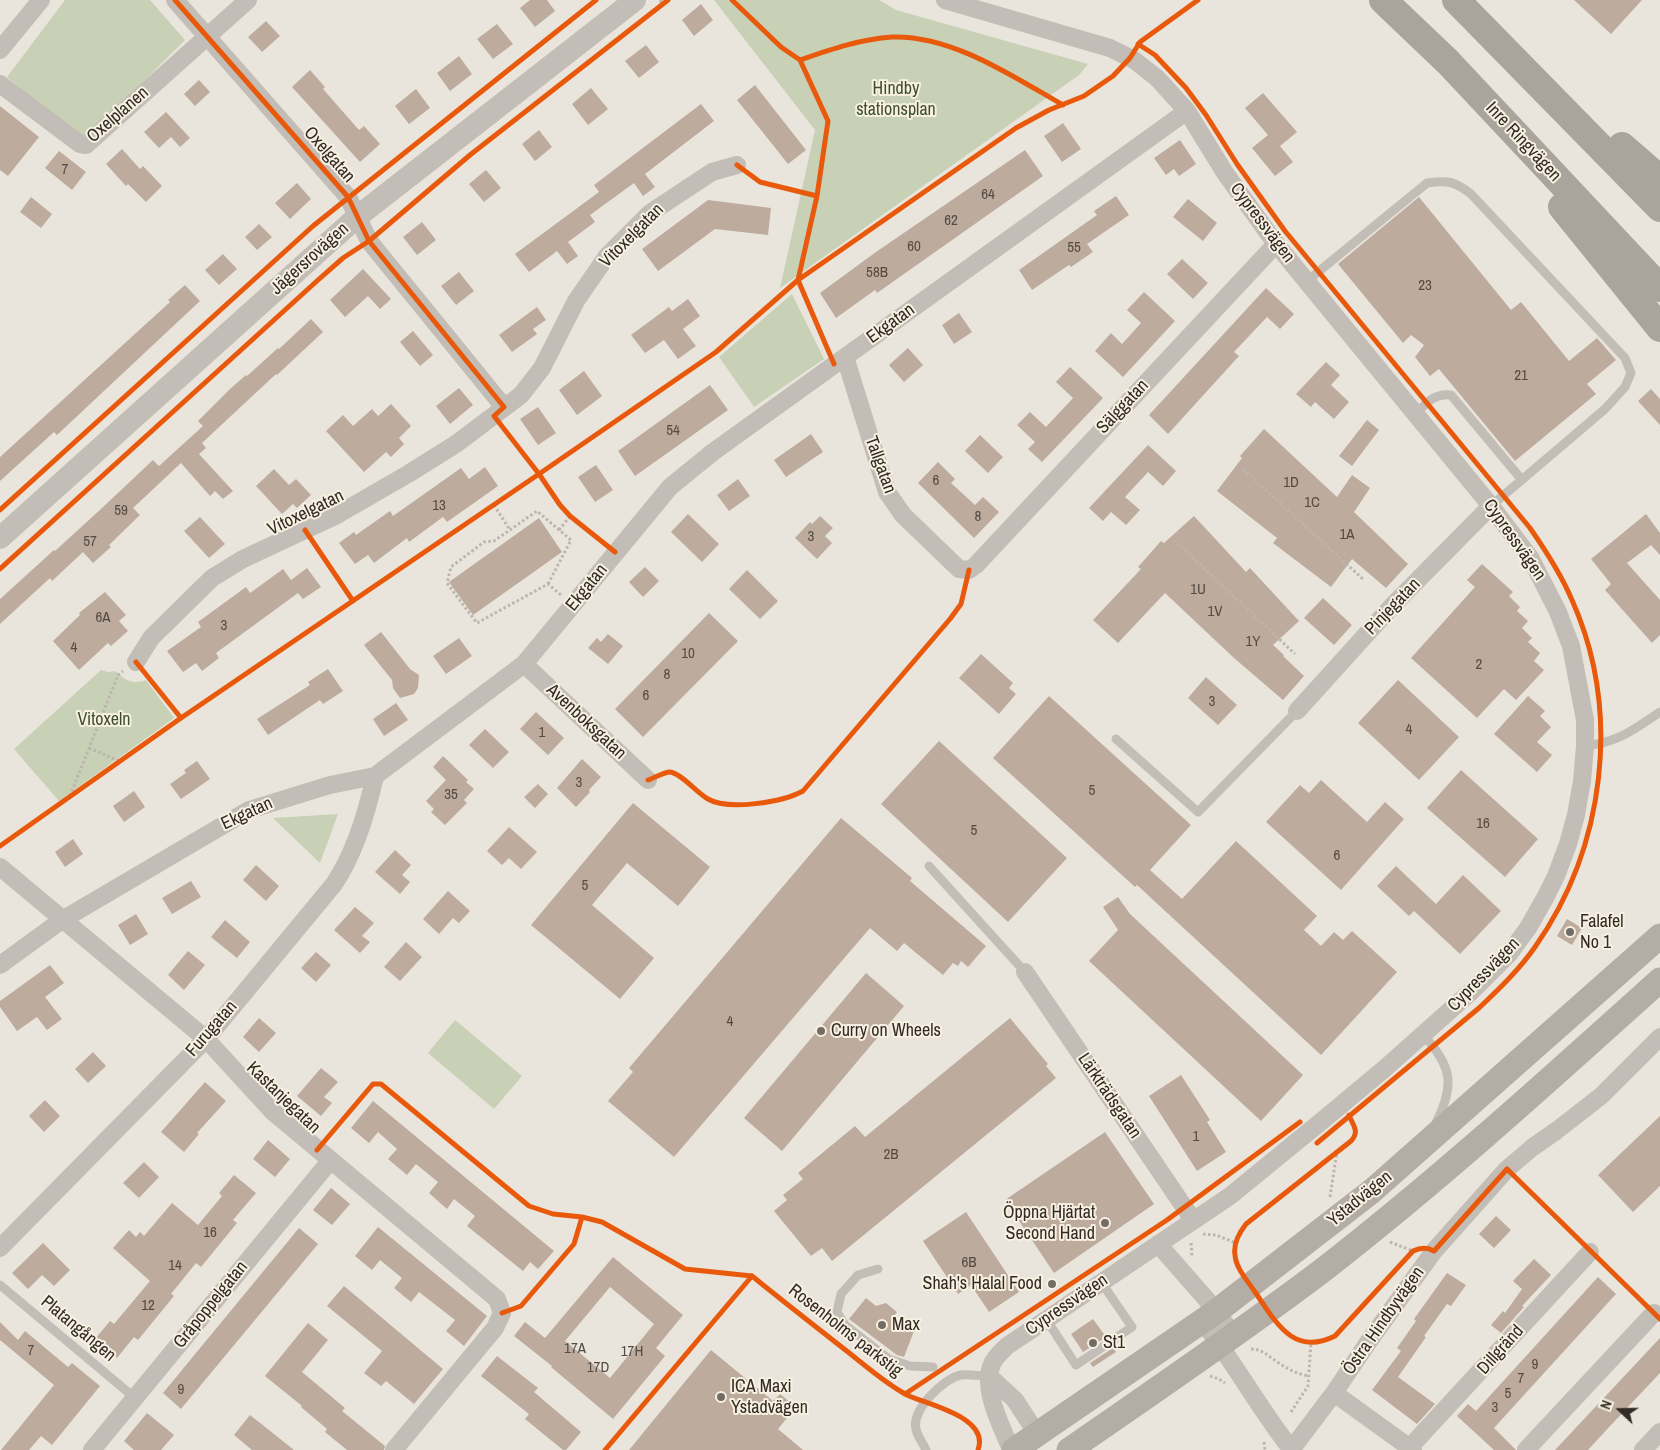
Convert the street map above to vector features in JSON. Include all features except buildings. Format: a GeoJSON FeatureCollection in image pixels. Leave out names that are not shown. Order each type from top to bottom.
{"type":"FeatureCollection","features":[{"type":"Feature","properties":{"kind":"highway","name":"Inre Ringvägen"},"geometry":{"type":"LineString","coordinates":[[1383,0],[1448,62],[1660,288]]}},
{"type":"Feature","properties":{"kind":"highway"},"geometry":{"type":"LineString","coordinates":[[1456,0],[1660,179]]}},
{"type":"Feature","properties":{"kind":"highway"},"geometry":{"type":"LineString","coordinates":[[1456,0],[1660,208]]}},
{"type":"Feature","properties":{"kind":"highway"},"geometry":{"type":"LineString","coordinates":[[1448,62],[1660,328]]}},
{"type":"Feature","properties":{"kind":"main road","name":"Ystadvägen"},"geometry":{"type":"LineString","coordinates":[[1012,1450],[1034,1442],[1210,1316],[1372,1191],[1660,936]]}},
{"type":"Feature","properties":{"kind":"main road","name":"Ystadvägen"},"geometry":{"type":"LineString","coordinates":[[1068,1450],[1235,1342],[1477,1143],[1660,980]]}},
{"type":"Feature","properties":{"kind":"street"},"geometry":{"type":"LineString","coordinates":[[1,46],[41,0]]}},
{"type":"Feature","properties":{"kind":"street","name":"Oxelgatan"},"geometry":{"type":"LineString","coordinates":[[175,0],[348,197],[368,240],[504,407]]}},
{"type":"Feature","properties":{"kind":"street"},"geometry":{"type":"LineString","coordinates":[[207,36],[248,0]]}},
{"type":"Feature","properties":{"kind":"street","name":"Jägersrovägen"},"geometry":{"type":"LineString","coordinates":[[0,538],[357,217],[636,0]]}},
{"type":"Feature","properties":{"kind":"street","name":"Cypressvägen"},"geometry":{"type":"LineString","coordinates":[[944,0],[1110,48],[1134,60],[1157,78],[1186,111],[1225,173],[1276,244],[1416,413],[1531,559],[1558,612],[1570,646],[1585,720],[1582,781],[1576,815],[1556,876],[1528,928],[1509,954],[1474,989],[1423,1034],[1194,1227],[1158,1244],[1007,1346],[995,1358],[989,1376]]}},
{"type":"Feature","properties":{"kind":"street","name":"Oxelplanen"},"geometry":{"type":"LineString","coordinates":[[0,84],[80,144],[86,145],[207,36]]}},
{"type":"Feature","properties":{"kind":"street","name":"Ekgatan"},"geometry":{"type":"LineString","coordinates":[[0,965],[62,920],[249,810],[330,784],[375,776],[524,664],[670,487],[713,452],[1186,111]]}},
{"type":"Feature","properties":{"kind":"street","name":"Vitoxelgatan"},"geometry":{"type":"LineString","coordinates":[[136,662],[151,638],[212,578],[243,558],[337,515],[408,474],[456,444],[521,395],[542,368],[576,301],[607,256],[650,213],[712,172],[737,165]]}},
{"type":"Feature","properties":{"kind":"street","name":"Sälggatan"},"geometry":{"type":"LineString","coordinates":[[969,570],[976,565],[1276,244]]}},
{"type":"Feature","properties":{"kind":"street","name":"Tallgatan"},"geometry":{"type":"LineString","coordinates":[[845,357],[887,492],[903,515],[959,569],[969,570]]}},
{"type":"Feature","properties":{"kind":"street","name":"Pinjegatan"},"geometry":{"type":"LineString","coordinates":[[1297,711],[1392,606],[1491,506]]}},
{"type":"Feature","properties":{"kind":"street","name":"Avenboksgatan"},"geometry":{"type":"LineString","coordinates":[[524,664],[648,780]]}},
{"type":"Feature","properties":{"kind":"street","name":"Furugatan"},"geometry":{"type":"LineString","coordinates":[[0,1248],[206,1039],[339,875],[363,822],[375,776]]}},
{"type":"Feature","properties":{"kind":"street","name":"Kastanjegatan"},"geometry":{"type":"LineString","coordinates":[[0,867],[206,1039],[272,1111],[497,1298],[502,1313],[495,1328],[394,1450]]}},
{"type":"Feature","properties":{"kind":"street","name":"Lärkträdsgatan"},"geometry":{"type":"LineString","coordinates":[[1025,972],[1194,1227]]}},
{"type":"Feature","properties":{"kind":"street","name":"Östra Hindbyvägen"},"geometry":{"type":"LineString","coordinates":[[1210,1316],[1235,1342],[1270,1422],[1291,1450],[1334,1393],[1434,1251],[1507,1169],[1532,1147],[1601,1096],[1660,1037]]}},
{"type":"Feature","properties":{"kind":"street","name":"Gråpoppelgatan"},"geometry":{"type":"LineString","coordinates":[[92,1450],[330,1160]]}},
{"type":"Feature","properties":{"kind":"street"},"geometry":{"type":"LineString","coordinates":[[1158,1244],[1210,1316]]}},
{"type":"Feature","properties":{"kind":"street","name":"Dillgränd"},"geometry":{"type":"LineString","coordinates":[[1412,1449],[1590,1252]]}},
{"type":"Feature","properties":{"kind":"street"},"geometry":{"type":"LineString","coordinates":[[1526,1450],[1654,1313]]}},
{"type":"Feature","properties":{"kind":"street"},"geometry":{"type":"LineString","coordinates":[[989,1376],[1015,1400],[1034,1442]]}},
{"type":"Feature","properties":{"kind":"street"},"geometry":{"type":"LineString","coordinates":[[989,1376],[988,1389],[1012,1450]]}},
{"type":"Feature","properties":{"kind":"street"},"geometry":{"type":"LineString","coordinates":[[1334,1393],[1412,1449]]}},
{"type":"Feature","properties":{"kind":"street"},"geometry":{"type":"LineString","coordinates":[[1643,1450],[1660,1432]]}},
{"type":"Feature","properties":{"kind":"lane"},"geometry":{"type":"LineString","coordinates":[[1307,281],[1427,183],[1444,180],[1458,184],[1471,194],[1625,358],[1631,373],[1625,388],[1605,409],[1491,506]]}},
{"type":"Feature","properties":{"kind":"lane"},"geometry":{"type":"LineString","coordinates":[[1416,413],[1435,396],[1441,394],[1451,395],[1522,480]]}},
{"type":"Feature","properties":{"kind":"lane"},"geometry":{"type":"LineString","coordinates":[[1116,739],[1198,812],[1297,711]]}},
{"type":"Feature","properties":{"kind":"lane"},"geometry":{"type":"LineString","coordinates":[[1585,746],[1607,743],[1660,712]]}},
{"type":"Feature","properties":{"kind":"lane"},"geometry":{"type":"LineString","coordinates":[[929,866],[1025,972]]}},
{"type":"Feature","properties":{"kind":"lane"},"geometry":{"type":"LineString","coordinates":[[1423,1034],[1438,1052],[1445,1065],[1449,1079],[1448,1094],[1442,1112],[1426,1144]]}},
{"type":"Feature","properties":{"kind":"lane"},"geometry":{"type":"LineString","coordinates":[[878,1269],[858,1275],[841,1294],[837,1312],[845,1325],[889,1359],[910,1366],[933,1367]]}},
{"type":"Feature","properties":{"kind":"lane"},"geometry":{"type":"LineString","coordinates":[[1046,1319],[1076,1365],[1132,1327],[1101,1282]]}},
{"type":"Feature","properties":{"kind":"lane","name":"Platangången"},"geometry":{"type":"LineString","coordinates":[[0,1285],[135,1398]]}},
{"type":"Feature","properties":{"kind":"lane"},"geometry":{"type":"LineString","coordinates":[[926,1450],[915,1428],[916,1416],[924,1403],[948,1381],[961,1375],[989,1376]]}},
{"type":"Feature","properties":{"kind":"path"},"geometry":{"type":"LineString","coordinates":[[660,0],[663,4]]}},
{"type":"Feature","properties":{"kind":"path"},"geometry":{"type":"LineString","coordinates":[[1243,470],[1364,580]]}},
{"type":"Feature","properties":{"kind":"path"},"geometry":{"type":"LineString","coordinates":[[486,510],[501,500]]}},
{"type":"Feature","properties":{"kind":"path"},"geometry":{"type":"LineString","coordinates":[[494,505],[510,530]]}},
{"type":"Feature","properties":{"kind":"path"},"geometry":{"type":"LineString","coordinates":[[537,511],[571,540],[548,584],[477,624],[447,583],[451,567],[484,542],[494,541],[510,530],[537,511]]}},
{"type":"Feature","properties":{"kind":"path"},"geometry":{"type":"LineString","coordinates":[[565,511],[576,521]]}},
{"type":"Feature","properties":{"kind":"path"},"geometry":{"type":"LineString","coordinates":[[559,530],[570,516]]}},
{"type":"Feature","properties":{"kind":"path"},"geometry":{"type":"LineString","coordinates":[[1174,540],[1295,654]]}},
{"type":"Feature","properties":{"kind":"path"},"geometry":{"type":"LineString","coordinates":[[548,584],[573,606]]}},
{"type":"Feature","properties":{"kind":"path"},"geometry":{"type":"LineString","coordinates":[[70,796],[118,675],[136,662]]}},
{"type":"Feature","properties":{"kind":"path"},"geometry":{"type":"LineString","coordinates":[[89,748],[119,761]]}},
{"type":"Feature","properties":{"kind":"path"},"geometry":{"type":"LineString","coordinates":[[112,766],[127,756]]}},
{"type":"Feature","properties":{"kind":"path"},"geometry":{"type":"LineString","coordinates":[[62,802],[77,791]]}},
{"type":"Feature","properties":{"kind":"path"},"geometry":{"type":"LineString","coordinates":[[1330,1157],[1339,1149]]}},
{"type":"Feature","properties":{"kind":"path"},"geometry":{"type":"LineString","coordinates":[[1337,1194],[1330,1199],[1339,1149]]}},
{"type":"Feature","properties":{"kind":"path"},"geometry":{"type":"LineString","coordinates":[[1194,1227],[1216,1235],[1235,1246],[1238,1235]]}},
{"type":"Feature","properties":{"kind":"path"},"geometry":{"type":"LineString","coordinates":[[1192,1239],[1190,1244],[1194,1260]]}},
{"type":"Feature","properties":{"kind":"path"},"geometry":{"type":"LineString","coordinates":[[1386,1242],[1394,1242],[1413,1251]]}},
{"type":"Feature","properties":{"kind":"path"},"geometry":{"type":"LineString","coordinates":[[1408,1256],[1419,1248],[1428,1248],[1434,1251]]}},
{"type":"Feature","properties":{"kind":"path"},"geometry":{"type":"LineString","coordinates":[[1235,1342],[1258,1349],[1288,1369],[1309,1376]]}},
{"type":"Feature","properties":{"kind":"path"},"geometry":{"type":"LineString","coordinates":[[1292,1412],[1308,1386],[1309,1342],[1318,1342]]}},
{"type":"Feature","properties":{"kind":"path"},"geometry":{"type":"LineString","coordinates":[[1202,1375],[1219,1379],[1227,1385]]}},
{"type":"Feature","properties":{"kind":"path"},"geometry":{"type":"LineString","coordinates":[[1264,1441],[1265,1450]]}},
{"type":"Feature","properties":{"kind":"green space"},"geometry":{"type":"Polygon","coordinates":[[[65,0],[150,0],[185,40],[91,134],[78,136],[7,77],[65,0]]]}},
{"type":"Feature","properties":{"kind":"green space","name":"Hindby stationsplan"},"geometry":{"type":"Polygon","coordinates":[[[714,0],[879,0],[896,10],[1088,64],[1079,75],[780,288],[815,130],[714,0]]]}},
{"type":"Feature","properties":{"kind":"green space"},"geometry":{"type":"Polygon","coordinates":[[[792,294],[824,359],[754,407],[719,357],[792,294]]]}},
{"type":"Feature","properties":{"kind":"green space","name":"Vitoxeln"},"geometry":{"type":"Polygon","coordinates":[[[101,670],[115,671],[133,682],[146,680],[174,718],[59,801],[14,749],[101,670]]]}},
{"type":"Feature","properties":{"kind":"green space"},"geometry":{"type":"Polygon","coordinates":[[[338,814],[320,863],[273,818],[338,814]]]}},
{"type":"Feature","properties":{"kind":"green space"},"geometry":{"type":"Polygon","coordinates":[[[455,1020],[522,1076],[494,1109],[428,1053],[455,1020]]]}},
{"type":"Feature","properties":{"kind":"cycle path"},"geometry":{"type":"LineString","coordinates":[[175,0],[348,197],[369,241],[504,407],[494,416],[539,474],[560,505],[570,516],[615,552]]}},
{"type":"Feature","properties":{"kind":"cycle path"},"geometry":{"type":"LineString","coordinates":[[0,510],[313,226],[596,0]]}},
{"type":"Feature","properties":{"kind":"cycle path"},"geometry":{"type":"LineString","coordinates":[[0,569],[343,258],[369,241],[470,155],[668,0]]}},
{"type":"Feature","properties":{"kind":"cycle path"},"geometry":{"type":"LineString","coordinates":[[732,0],[781,47],[800,60],[828,121],[817,196],[798,280],[834,364]]}},
{"type":"Feature","properties":{"kind":"cycle path"},"geometry":{"type":"LineString","coordinates":[[0,846],[181,718],[716,352],[798,280],[1016,128],[1049,110],[1084,96],[1113,76],[1130,58],[1140,42],[1198,0]]}},
{"type":"Feature","properties":{"kind":"cycle path"},"geometry":{"type":"LineString","coordinates":[[800,60],[868,40],[892,37],[914,38],[937,43],[981,59],[1063,105]]}},
{"type":"Feature","properties":{"kind":"cycle path"},"geometry":{"type":"LineString","coordinates":[[1138,44],[1155,55],[1186,88],[1285,231],[1530,528],[1553,563],[1572,600],[1588,643],[1597,687],[1601,733],[1598,778],[1591,823],[1577,866],[1559,908],[1529,955],[1516,971],[1479,1008],[1317,1143]]}},
{"type":"Feature","properties":{"kind":"cycle path"},"geometry":{"type":"LineString","coordinates":[[737,165],[760,182],[817,196]]}},
{"type":"Feature","properties":{"kind":"cycle path"},"geometry":{"type":"LineString","coordinates":[[305,530],[353,601]]}},
{"type":"Feature","properties":{"kind":"cycle path"},"geometry":{"type":"LineString","coordinates":[[648,780],[668,772],[674,773],[708,799],[717,803],[742,805],[783,799],[803,791],[950,619],[961,604],[969,570]]}},
{"type":"Feature","properties":{"kind":"cycle path"},"geometry":{"type":"LineString","coordinates":[[136,662],[181,718]]}},
{"type":"Feature","properties":{"kind":"cycle path"},"geometry":{"type":"LineString","coordinates":[[317,1150],[373,1084],[381,1084],[529,1206],[553,1214],[582,1217],[602,1222],[685,1269],[752,1276]]}},
{"type":"Feature","properties":{"kind":"cycle path"},"geometry":{"type":"LineString","coordinates":[[1349,1115],[1355,1131],[1351,1141],[1246,1224],[1236,1242],[1235,1255],[1240,1270],[1278,1325],[1287,1333],[1297,1339],[1308,1342],[1320,1341],[1335,1336],[1413,1251],[1424,1248],[1434,1251],[1507,1169],[1660,1319]]}},
{"type":"Feature","properties":{"kind":"cycle path"},"geometry":{"type":"LineString","coordinates":[[905,1394],[1167,1220],[1300,1122]]}},
{"type":"Feature","properties":{"kind":"cycle path"},"geometry":{"type":"LineString","coordinates":[[502,1313],[521,1306],[574,1244],[582,1217]]}},
{"type":"Feature","properties":{"kind":"cycle path","name":"Rosenholms parkstig"},"geometry":{"type":"LineString","coordinates":[[752,1276],[892,1386],[907,1395],[942,1408],[966,1421],[975,1429],[979,1439],[978,1450]]}},
{"type":"Feature","properties":{"kind":"cycle path"},"geometry":{"type":"LineString","coordinates":[[605,1450],[752,1276]]}},
{"type":"Feature","properties":{"kind":"place","name":"Falafel No 1"},"geometry":{"type":"Point","coordinates":[1570,932]}},
{"type":"Feature","properties":{"kind":"place","name":"Curry on Wheels"},"geometry":{"type":"Point","coordinates":[821,1031]}},
{"type":"Feature","properties":{"kind":"place","name":"Öppna Hjärtat Second Hand"},"geometry":{"type":"Point","coordinates":[1105,1223]}},
{"type":"Feature","properties":{"kind":"place","name":"Shah's Halal Food"},"geometry":{"type":"Point","coordinates":[1052,1284]}},
{"type":"Feature","properties":{"kind":"place","name":"Max"},"geometry":{"type":"Point","coordinates":[882,1325]}},
{"type":"Feature","properties":{"kind":"place","name":"St1"},"geometry":{"type":"Point","coordinates":[1093,1343]}},
{"type":"Feature","properties":{"kind":"place","name":"ICA Maxi Ystadvägen"},"geometry":{"type":"Point","coordinates":[721,1397]}}]}
